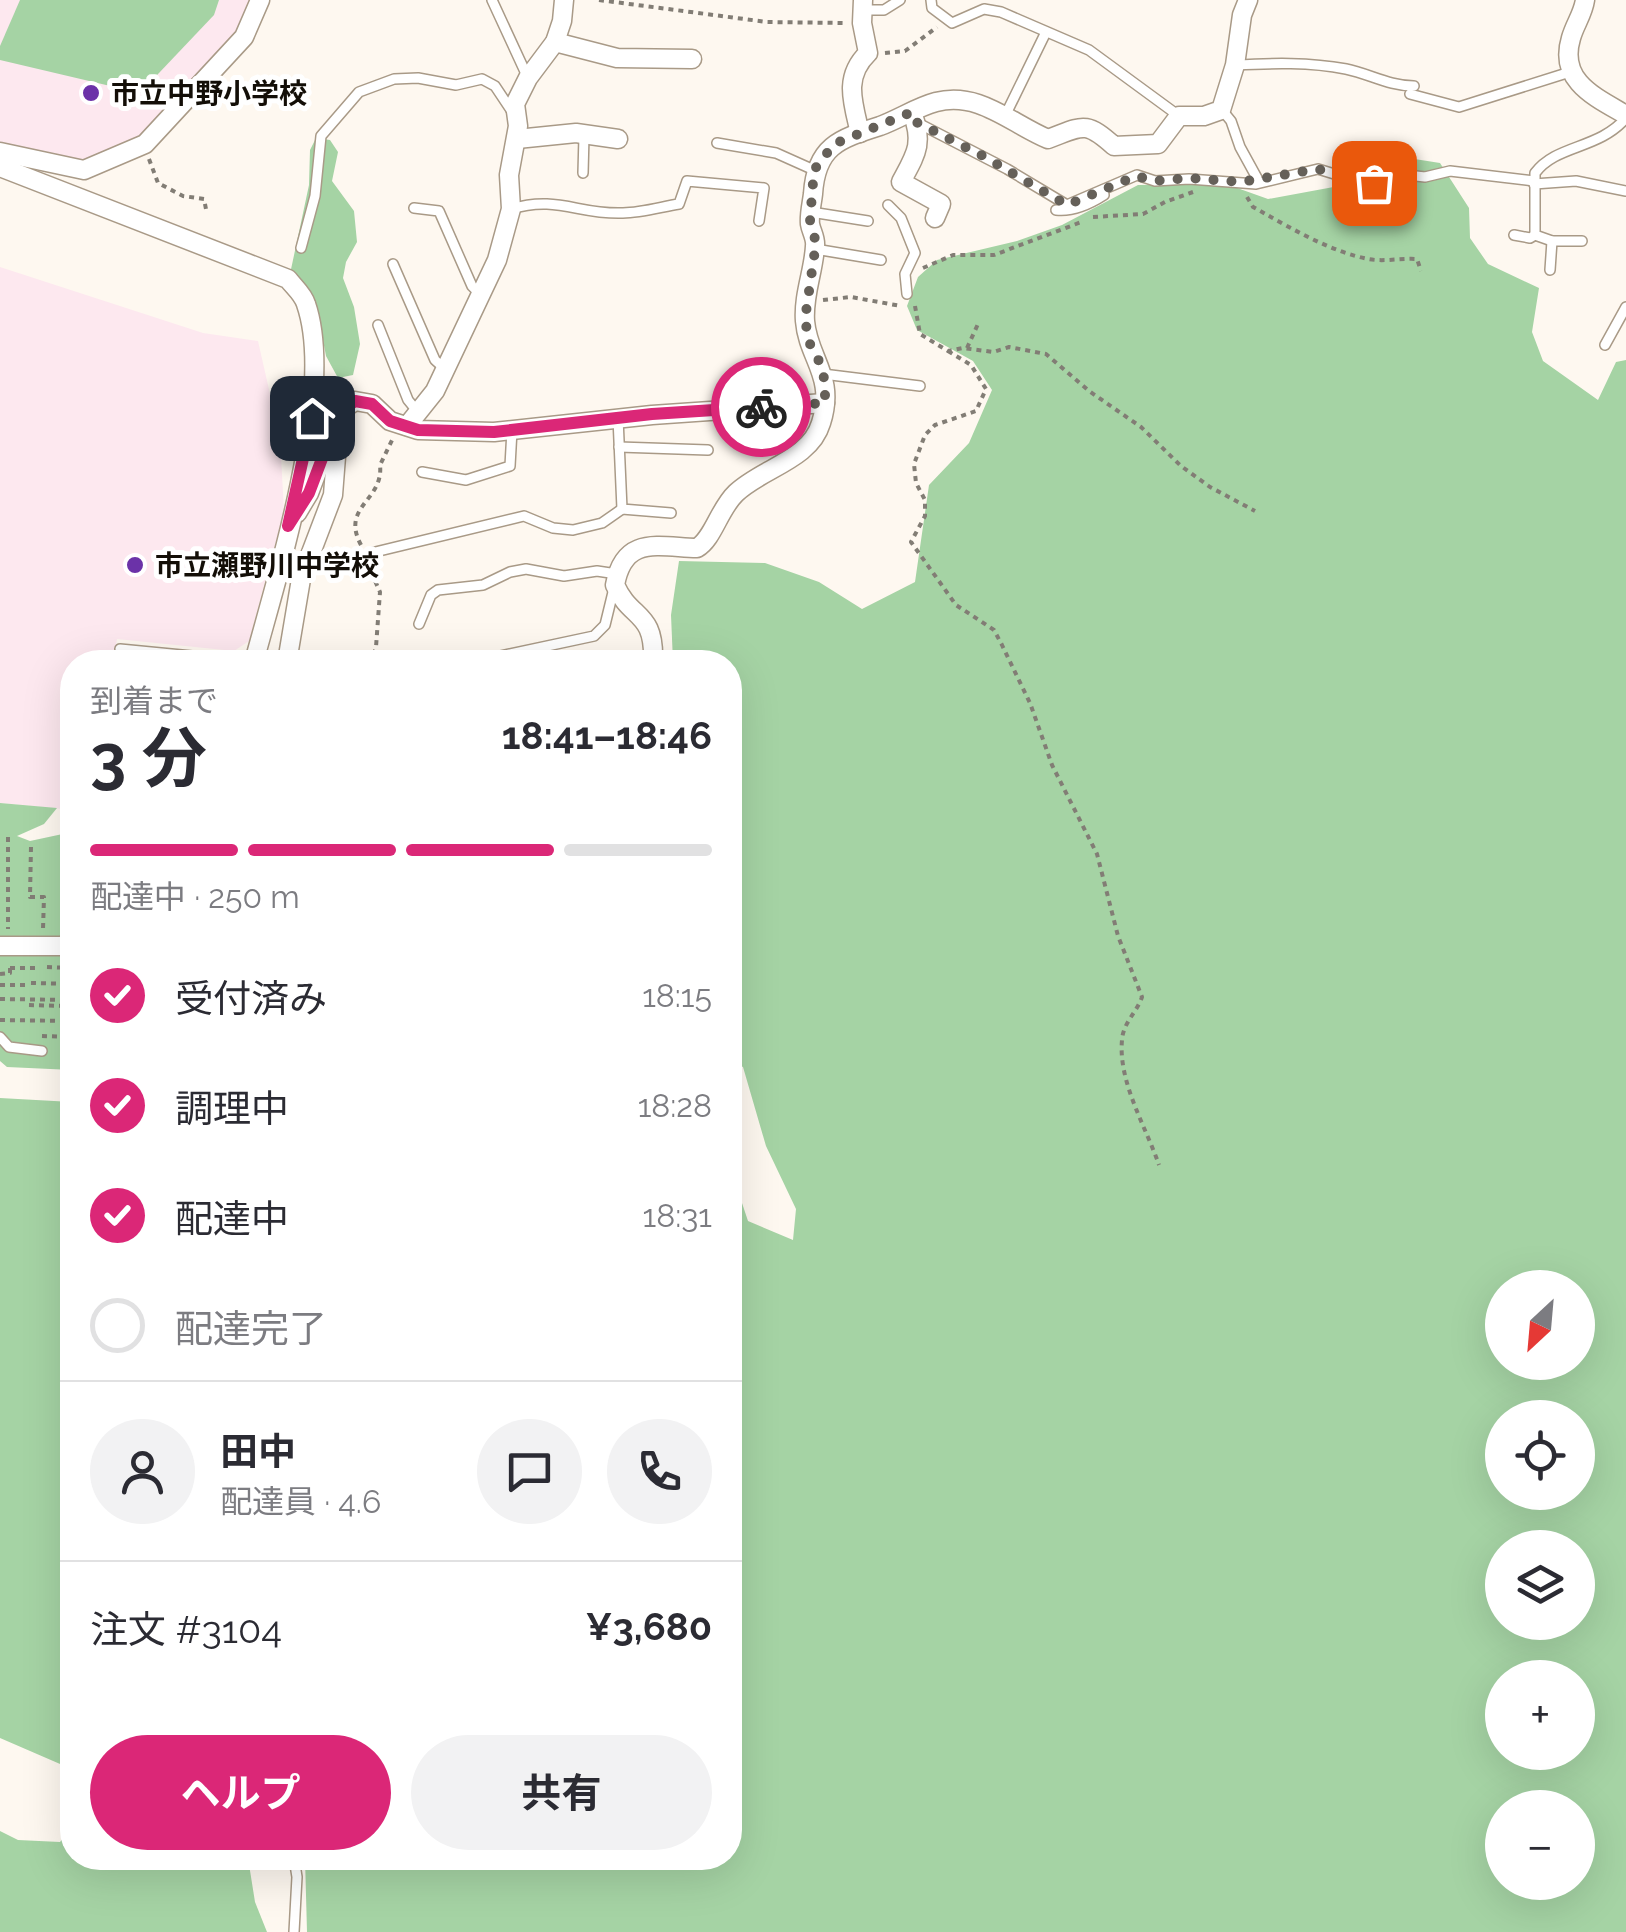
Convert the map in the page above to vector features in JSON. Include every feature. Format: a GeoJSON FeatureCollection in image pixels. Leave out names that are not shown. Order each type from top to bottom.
{"type":"FeatureCollection","features":[{"type":"Feature","properties":{"kind":"street"},"geometry":{"type":"LineString","coordinates":[[0,152],[84,170],[145,144],[244,37],[260,0]]}},
{"type":"Feature","properties":{"kind":"street"},"geometry":{"type":"LineString","coordinates":[[412,418],[435,392],[496,260],[511,210],[509,175],[517,139],[515,104],[528,78],[555,42],[564,0]]}},
{"type":"Feature","properties":{"kind":"street"},"geometry":{"type":"LineString","coordinates":[[654,650],[646,622],[621,598],[616,580],[625,558],[641,547],[697,548],[704,544],[718,512],[737,492],[766,470],[802,452],[822,424],[823,374],[809,342],[805,319],[814,249],[810,220],[814,170],[834,144],[860,132],[914,117],[934,102],[959,99],[980,102],[1048,139],[1084,126],[1093,127],[1114,146],[1158,144],[1180,116],[1204,116],[1221,110],[1248,0]]}},
{"type":"Feature","properties":{"kind":"street"},"geometry":{"type":"LineString","coordinates":[[1585,0],[1568,48],[1570,72],[1590,94],[1626,116]]}},
{"type":"Feature","properties":{"kind":"street"},"geometry":{"type":"LineString","coordinates":[[860,132],[851,80],[858,62],[868,53],[862,11]]}},
{"type":"Feature","properties":{"kind":"street"},"geometry":{"type":"LineString","coordinates":[[555,42],[617,58],[692,59]]}},
{"type":"Feature","properties":{"kind":"street"},"geometry":{"type":"LineString","coordinates":[[914,117],[920,137],[917,153],[901,182],[941,204],[935,218]]}},
{"type":"Feature","properties":{"kind":"street"},"geometry":{"type":"LineString","coordinates":[[517,139],[584,134],[618,140]]}},
{"type":"Feature","properties":{"kind":"street"},"geometry":{"type":"LineString","coordinates":[[0,167],[288,280],[305,299],[315,354],[312,418],[257,650]]}},
{"type":"Feature","properties":{"kind":"street"},"geometry":{"type":"LineString","coordinates":[[288,526],[309,493],[340,411],[362,401],[372,404],[390,421],[412,418],[437,430],[512,430],[825,403]]}},
{"type":"Feature","properties":{"kind":"street"},"geometry":{"type":"LineString","coordinates":[[288,650],[301,580],[333,495],[337,422]]}},
{"type":"Feature","properties":{"kind":"street"},"geometry":{"type":"LineString","coordinates":[[6,948],[60,944]]}},
{"type":"Feature","properties":{"kind":"lane"},"geometry":{"type":"LineString","coordinates":[[492,0],[528,78]]}},
{"type":"Feature","properties":{"kind":"lane"},"geometry":{"type":"LineString","coordinates":[[862,11],[884,10],[900,0]]}},
{"type":"Feature","properties":{"kind":"lane"},"geometry":{"type":"LineString","coordinates":[[932,0],[932,8],[952,23],[984,9],[1001,12],[1089,50],[1180,116]]}},
{"type":"Feature","properties":{"kind":"lane"},"geometry":{"type":"LineString","coordinates":[[1005,116],[1046,32]]}},
{"type":"Feature","properties":{"kind":"lane"},"geometry":{"type":"LineString","coordinates":[[1235,65],[1314,64],[1367,74],[1459,106],[1570,72]]}},
{"type":"Feature","properties":{"kind":"lane"},"geometry":{"type":"LineString","coordinates":[[301,248],[315,196],[322,132],[360,92],[405,78],[456,85],[482,80],[495,86],[515,114]]}},
{"type":"Feature","properties":{"kind":"lane"},"geometry":{"type":"LineString","coordinates":[[1221,110],[1231,121],[1258,178]]}},
{"type":"Feature","properties":{"kind":"lane"},"geometry":{"type":"LineString","coordinates":[[1536,235],[1535,173],[1548,158],[1595,143],[1614,132],[1626,116]]}},
{"type":"Feature","properties":{"kind":"lane"},"geometry":{"type":"LineString","coordinates":[[914,117],[1067,205],[1136,176],[1155,181],[1189,178],[1241,186],[1318,169],[1367,184],[1450,171],[1534,182],[1576,181],[1626,191]]}},
{"type":"Feature","properties":{"kind":"lane"},"geometry":{"type":"LineString","coordinates":[[583,173],[584,134]]}},
{"type":"Feature","properties":{"kind":"lane"},"geometry":{"type":"LineString","coordinates":[[717,143],[776,152],[814,170]]}},
{"type":"Feature","properties":{"kind":"lane"},"geometry":{"type":"LineString","coordinates":[[1241,186],[1258,178],[1282,177]]}},
{"type":"Feature","properties":{"kind":"lane"},"geometry":{"type":"LineString","coordinates":[[511,210],[533,202],[623,213],[680,204],[687,181],[764,188],[759,221]]}},
{"type":"Feature","properties":{"kind":"lane"},"geometry":{"type":"LineString","coordinates":[[1056,210],[1072,210],[1098,199],[1104,195],[1103,190]]}},
{"type":"Feature","properties":{"kind":"lane"},"geometry":{"type":"LineString","coordinates":[[888,205],[901,218],[915,253],[905,274],[912,295]]}},
{"type":"Feature","properties":{"kind":"lane"},"geometry":{"type":"LineString","coordinates":[[414,208],[440,211],[472,286],[482,296]]}},
{"type":"Feature","properties":{"kind":"lane"},"geometry":{"type":"LineString","coordinates":[[812,212],[868,221]]}},
{"type":"Feature","properties":{"kind":"lane"},"geometry":{"type":"LineString","coordinates":[[1514,235],[1582,242]]}},
{"type":"Feature","properties":{"kind":"lane"},"geometry":{"type":"LineString","coordinates":[[1550,270],[1552,241]]}},
{"type":"Feature","properties":{"kind":"lane"},"geometry":{"type":"LineString","coordinates":[[814,249],[881,260]]}},
{"type":"Feature","properties":{"kind":"lane"},"geometry":{"type":"LineString","coordinates":[[393,264],[435,360],[445,370]]}},
{"type":"Feature","properties":{"kind":"lane"},"geometry":{"type":"LineString","coordinates":[[1605,345],[1626,307]]}},
{"type":"Feature","properties":{"kind":"lane"},"geometry":{"type":"LineString","coordinates":[[378,325],[412,418]]}},
{"type":"Feature","properties":{"kind":"lane"},"geometry":{"type":"LineString","coordinates":[[823,374],[920,386]]}},
{"type":"Feature","properties":{"kind":"lane"},"geometry":{"type":"LineString","coordinates":[[618,418],[622,508]]}},
{"type":"Feature","properties":{"kind":"lane"},"geometry":{"type":"LineString","coordinates":[[422,472],[466,480],[510,466],[512,430]]}},
{"type":"Feature","properties":{"kind":"lane"},"geometry":{"type":"LineString","coordinates":[[619,447],[708,450]]}},
{"type":"Feature","properties":{"kind":"lane"},"geometry":{"type":"LineString","coordinates":[[371,553],[524,516],[553,528],[574,530],[602,524],[622,508],[671,513]]}},
{"type":"Feature","properties":{"kind":"lane"},"geometry":{"type":"LineString","coordinates":[[418,624],[432,594],[438,590],[484,585],[510,572],[526,569],[564,576],[597,570],[616,580],[606,625],[594,636],[528,650]]}},
{"type":"Feature","properties":{"kind":"lane"},"geometry":{"type":"LineString","coordinates":[[120,649],[130,650]]}},
{"type":"Feature","properties":{"kind":"lane"},"geometry":{"type":"LineString","coordinates":[[0,1037],[9,1047],[42,1051]]}},
{"type":"Feature","properties":{"kind":"lane"},"geometry":{"type":"LineString","coordinates":[[294,1932],[296,1870]]}},
{"type":"Feature","properties":{"kind":"path"},"geometry":{"type":"LineString","coordinates":[[598,0],[767,22],[862,11]]}},
{"type":"Feature","properties":{"kind":"path"},"geometry":{"type":"LineString","coordinates":[[868,53],[905,51],[918,38],[932,32],[942,18]]}},
{"type":"Feature","properties":{"kind":"path"},"geometry":{"type":"LineString","coordinates":[[145,144],[158,182],[171,192],[204,198],[206,209]]}},
{"type":"Feature","properties":{"kind":"path"},"geometry":{"type":"LineString","coordinates":[[1241,186],[1253,207],[1312,238],[1363,258],[1384,262],[1417,259],[1421,271]]}},
{"type":"Feature","properties":{"kind":"path"},"geometry":{"type":"LineString","coordinates":[[1159,1165],[1122,1056],[1126,1024],[1142,997],[1118,936],[1097,854],[1052,765],[1030,703],[994,630],[956,605],[911,542],[925,516],[925,500],[916,482],[914,464],[925,435],[935,425],[976,411],[986,389],[971,366],[920,334],[912,295],[919,271],[944,258],[958,254],[994,255],[1091,218],[1143,214],[1164,202],[1202,190]]}},
{"type":"Feature","properties":{"kind":"path"},"geometry":{"type":"LineString","coordinates":[[806,302],[852,297],[899,308],[912,295]]}},
{"type":"Feature","properties":{"kind":"path"},"geometry":{"type":"LineString","coordinates":[[966,348],[978,324]]}},
{"type":"Feature","properties":{"kind":"path"},"geometry":{"type":"LineString","coordinates":[[948,351],[966,348],[993,352],[1009,347],[1046,354],[1141,426],[1181,466],[1254,511]]}},
{"type":"Feature","properties":{"kind":"path"},"geometry":{"type":"LineString","coordinates":[[0,974],[10,973],[6,948],[8,837]]}},
{"type":"Feature","properties":{"kind":"path"},"geometry":{"type":"LineString","coordinates":[[30,946],[30,939],[42,940],[44,898],[30,897],[31,847]]}},
{"type":"Feature","properties":{"kind":"path"},"geometry":{"type":"LineString","coordinates":[[10,968],[39,968]]}},
{"type":"Feature","properties":{"kind":"path"},"geometry":{"type":"LineString","coordinates":[[47,968],[60,968]]}},
{"type":"Feature","properties":{"kind":"path"},"geometry":{"type":"LineString","coordinates":[[0,985],[60,984]]}},
{"type":"Feature","properties":{"kind":"path"},"geometry":{"type":"LineString","coordinates":[[0,1000],[60,1000]]}},
{"type":"Feature","properties":{"kind":"path"},"geometry":{"type":"LineString","coordinates":[[29,1005],[60,1006]]}},
{"type":"Feature","properties":{"kind":"path"},"geometry":{"type":"LineString","coordinates":[[0,1020],[60,1021]]}},
{"type":"Feature","properties":{"kind":"shaded area","name":"市立中野小学校"},"geometry":{"type":"Polygon","coordinates":[[[0,0],[250,0],[237,35],[139,137],[83,164],[0,147],[0,0]]]}},
{"type":"Feature","properties":{"kind":"shaded area","name":"市立瀬野川中学校"},"geometry":{"type":"Polygon","coordinates":[[[0,267],[203,333],[258,341],[280,438],[284,511],[249,641],[236,650],[117,639],[115,650],[60,650],[60,809],[0,803],[0,267]]]}},
{"type":"Feature","properties":{"kind":"green space"},"geometry":{"type":"Polygon","coordinates":[[[20,0],[219,0],[214,15],[140,93],[0,60],[0,46],[20,0]]]}},
{"type":"Feature","properties":{"kind":"green space"},"geometry":{"type":"Polygon","coordinates":[[[316,138],[330,140],[338,152],[332,181],[354,211],[357,242],[346,262],[343,278],[354,307],[360,344],[353,375],[338,378],[326,356],[310,292],[290,274],[309,185],[310,150],[316,138]]]}},
{"type":"Feature","properties":{"kind":"green space"},"geometry":{"type":"Polygon","coordinates":[[[1389,155],[1440,163],[1469,208],[1470,238],[1488,264],[1539,288],[1532,332],[1543,361],[1598,400],[1616,362],[1626,360],[1626,1932],[307,1932],[305,1870],[742,1870],[742,1203],[748,1221],[793,1240],[796,1209],[766,1146],[742,1067],[742,650],[672,650],[671,615],[679,561],[765,563],[819,582],[862,609],[915,582],[929,485],[969,443],[992,390],[973,361],[917,330],[907,306],[918,277],[937,260],[1017,241],[1062,225],[1138,185],[1226,184],[1268,199],[1339,186],[1365,156],[1389,155]]]}},
{"type":"Feature","properties":{"kind":"green space"},"geometry":{"type":"Polygon","coordinates":[[[0,803],[57,808],[44,824],[17,836],[30,841],[60,835],[60,1069],[7,1067],[0,1061],[0,803]]]}},
{"type":"Feature","properties":{"kind":"green space"},"geometry":{"type":"Polygon","coordinates":[[[0,1098],[60,1101],[60,1764],[0,1738],[0,1098]]]}},
{"type":"Feature","properties":{"kind":"green space"},"geometry":{"type":"Polygon","coordinates":[[[0,1831],[18,1840],[60,1842],[60,1870],[250,1870],[255,1902],[267,1932],[0,1932],[0,1831]]]}},
{"type":"Feature","properties":{"kind":"way so far"},"geometry":{"type":"LineString","coordinates":[[761,407],[825,403],[825,382],[809,342],[805,319],[816,243],[810,220],[814,170],[834,144],[912,112],[916,122],[1067,205],[1136,176],[1155,181],[1189,178],[1241,182],[1318,169],[1374,183]]}},
{"type":"Feature","properties":{"kind":"place","name":"市立中野小学校"},"geometry":{"type":"Point","coordinates":[91,93]}},
{"type":"Feature","properties":{"kind":"place","name":"市立瀬野川中学校"},"geometry":{"type":"Point","coordinates":[135,565]}},
{"type":"Feature","properties":{"kind":"route"},"geometry":{"type":"LineString","coordinates":[[312,418],[288,526],[309,493],[340,411],[355,401],[372,404],[390,421],[418,430],[494,432],[652,414],[761,407]]}}]}
